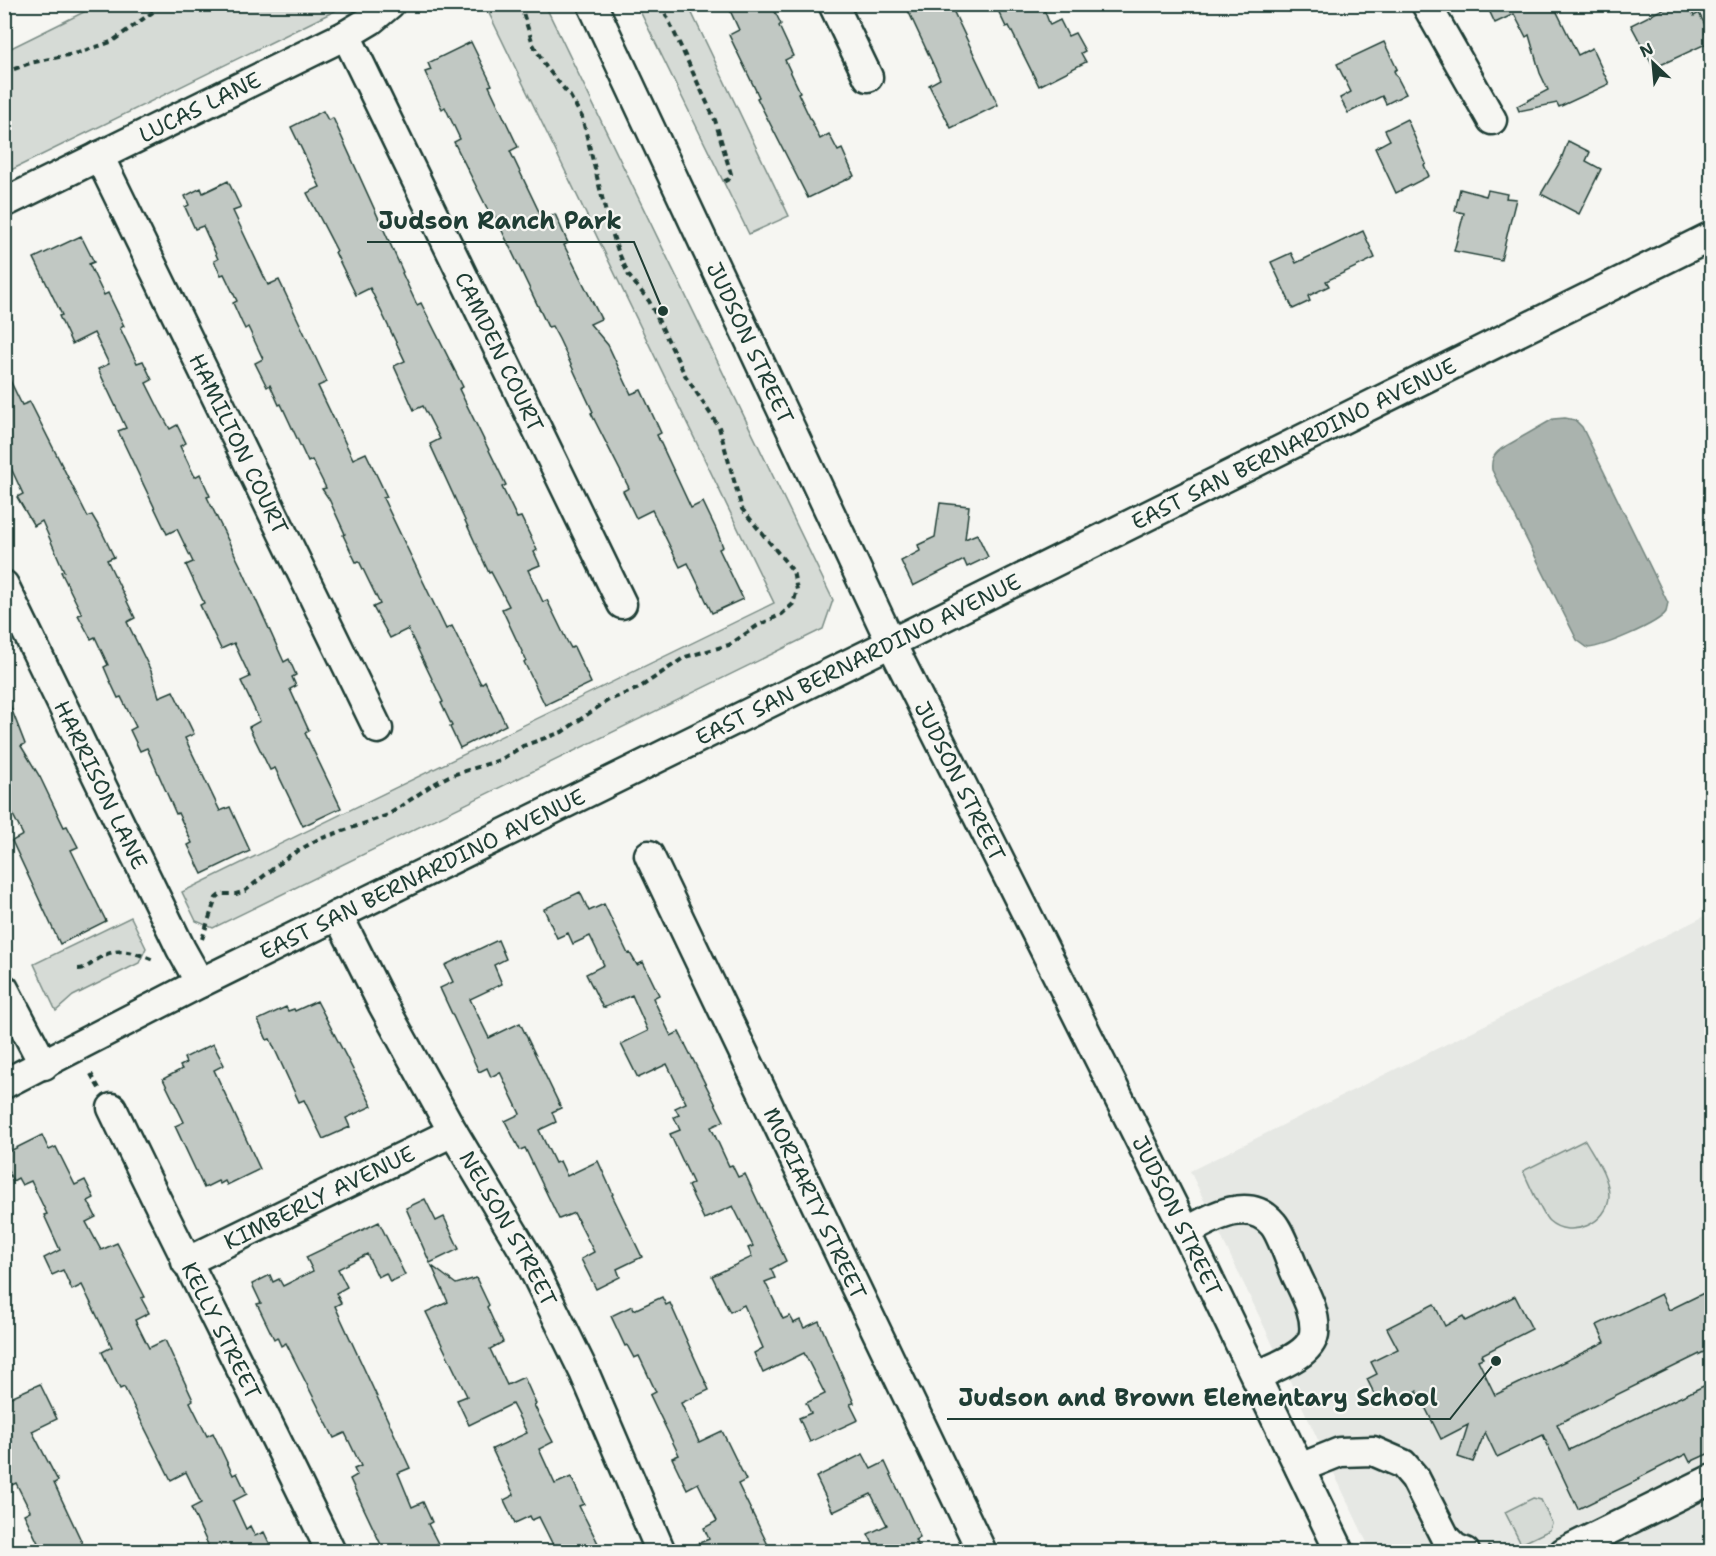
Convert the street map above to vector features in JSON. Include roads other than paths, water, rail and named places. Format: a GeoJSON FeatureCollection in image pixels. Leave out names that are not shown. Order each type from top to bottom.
{"type":"FeatureCollection","features":[{"type":"Feature","properties":{"kind":"street","name":"LUCAS LANE"},"geometry":{"type":"LineString","coordinates":[[4,203],[346,35],[371,20],[390,4]]}},
{"type":"Feature","properties":{"kind":"street","name":"JUDSON STREET"},"geometry":{"type":"LineString","coordinates":[[592,4],[891,644],[1186,1232],[1340,1551]]}},
{"type":"Feature","properties":{"kind":"street"},"geometry":{"type":"LineString","coordinates":[[833,4],[868,77]]}},
{"type":"Feature","properties":{"kind":"street"},"geometry":{"type":"LineString","coordinates":[[1426,4],[1492,120]]}},
{"type":"Feature","properties":{"kind":"street","name":"CAMDEN COURT"},"geometry":{"type":"LineString","coordinates":[[346,35],[622,604]]}},
{"type":"Feature","properties":{"kind":"street","name":"HAMILTON COURT"},"geometry":{"type":"LineString","coordinates":[[99,156],[378,729]]}},
{"type":"Feature","properties":{"kind":"street","name":"EAST SAN BERNARDINO AVENUE"},"geometry":{"type":"LineString","coordinates":[[4,1084],[200,983],[891,644],[1712,236]]}},
{"type":"Feature","properties":{"kind":"street","name":"HARRISON LANE"},"geometry":{"type":"LineString","coordinates":[[4,585],[181,949],[200,983]]}},
{"type":"Feature","properties":{"kind":"street","name":"MORIARTY STREET"},"geometry":{"type":"LineString","coordinates":[[649,855],[982,1551]]}},
{"type":"Feature","properties":{"kind":"street","name":"NELSON STREET"},"geometry":{"type":"LineString","coordinates":[[338,915],[383,1005],[453,1132],[527,1256],[584,1372],[662,1551]]}},
{"type":"Feature","properties":{"kind":"street"},"geometry":{"type":"LineString","coordinates":[[4,989],[44,1065]]}},
{"type":"Feature","properties":{"kind":"street","name":"KELLY STREET"},"geometry":{"type":"LineString","coordinates":[[112,1108],[186,1262],[331,1551]]}},
{"type":"Feature","properties":{"kind":"street","name":"KIMBERLY AVENUE"},"geometry":{"type":"LineString","coordinates":[[186,1262],[453,1132]]}},
{"type":"Feature","properties":{"kind":"street"},"geometry":{"type":"LineString","coordinates":[[1186,1232],[1225,1212],[1243,1209],[1259,1213],[1273,1224],[1312,1311],[1314,1335],[1302,1353],[1256,1376]]}},
{"type":"Feature","properties":{"kind":"street"},"geometry":{"type":"LineString","coordinates":[[1300,1468],[1340,1452],[1372,1451],[1403,1464],[1415,1478],[1446,1539],[1455,1548],[1465,1551]]}},
{"type":"Feature","properties":{"kind":"street"},"geometry":{"type":"LineString","coordinates":[[1564,1551],[1712,1479]]}},
{"type":"Feature","properties":{"kind":"place","name":"Judson Ranch Park"},"geometry":{"type":"Point","coordinates":[663,311]}},
{"type":"Feature","properties":{"kind":"place","name":"Judson and Brown Elementary School"},"geometry":{"type":"Point","coordinates":[1496,1361]}}]}
